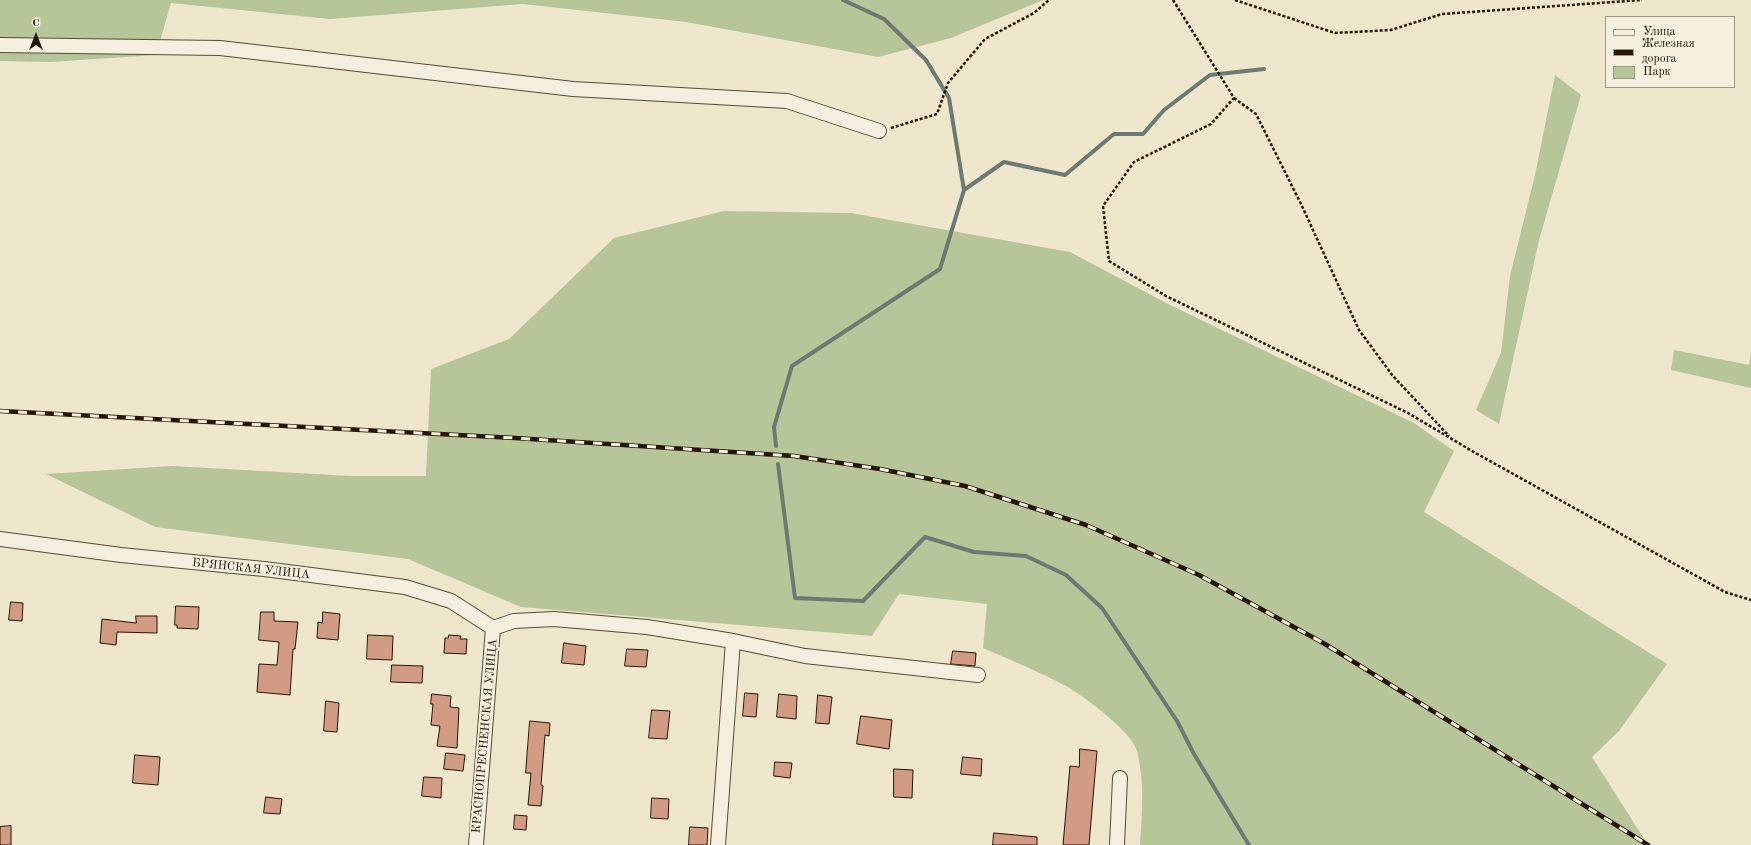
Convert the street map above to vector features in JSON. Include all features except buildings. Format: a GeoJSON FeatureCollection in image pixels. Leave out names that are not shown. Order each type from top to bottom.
{"type":"FeatureCollection","features":[{"type":"Feature","properties":{"kind":"street"},"geometry":{"type":"LineString","coordinates":[[0,45],[220,48],[573,89],[787,102],[879,131]]}},
{"type":"Feature","properties":{"kind":"street","name":"БРЯНСКАЯ УЛИЦА"},"geometry":{"type":"LineString","coordinates":[[0,539],[121,555],[264,569],[405,587],[451,601],[493,628]]}},
{"type":"Feature","properties":{"kind":"street"},"geometry":{"type":"LineString","coordinates":[[493,628],[514,621],[554,620],[647,627],[734,641],[805,656],[978,675]]}},
{"type":"Feature","properties":{"kind":"street","name":"КРАСНОПРЕСНЕНСКАЯ УЛИЦА"},"geometry":{"type":"LineString","coordinates":[[476,845],[493,628]]}},
{"type":"Feature","properties":{"kind":"street"},"geometry":{"type":"LineString","coordinates":[[718,845],[734,641]]}},
{"type":"Feature","properties":{"kind":"street"},"geometry":{"type":"LineString","coordinates":[[1117,845],[1120,778]]}},
{"type":"Feature","properties":{"kind":"path"},"geometry":{"type":"LineString","coordinates":[[879,131],[937,114],[948,83],[985,39],[1034,13],[1049,0]]}},
{"type":"Feature","properties":{"kind":"path"},"geometry":{"type":"LineString","coordinates":[[1173,0],[1234,98],[1256,114],[1301,204],[1359,330],[1393,376],[1452,439]]}},
{"type":"Feature","properties":{"kind":"path"},"geometry":{"type":"LineString","coordinates":[[1235,0],[1335,34],[1391,30],[1442,14],[1642,0]]}},
{"type":"Feature","properties":{"kind":"path"},"geometry":{"type":"LineString","coordinates":[[1234,98],[1211,124],[1134,162],[1103,206],[1109,261],[1166,296],[1408,413],[1725,592],[1751,600]]}},
{"type":"Feature","properties":{"kind":"green space"},"geometry":{"type":"Polygon","coordinates":[[[0,0],[1043,0],[951,38],[878,57],[686,22],[523,4],[330,19],[171,3],[156,55],[50,62],[0,61],[0,0]]]}},
{"type":"Feature","properties":{"kind":"green space"},"geometry":{"type":"Polygon","coordinates":[[[1555,75],[1581,95],[1539,240],[1499,424],[1476,410],[1501,353],[1510,276],[1535,175],[1555,75]]]}},
{"type":"Feature","properties":{"kind":"green space"},"geometry":{"type":"Polygon","coordinates":[[[724,211],[851,213],[1070,252],[1168,304],[1414,423],[1454,451],[1424,512],[1667,664],[1619,731],[1592,757],[1648,845],[1140,845],[1142,786],[1140,762],[1133,743],[1126,734],[1106,715],[1074,691],[1046,676],[983,648],[987,604],[899,594],[872,636],[521,607],[408,559],[155,527],[46,474],[172,466],[351,476],[426,476],[431,369],[509,339],[614,238],[724,211]]]}},
{"type":"Feature","properties":{"kind":"green space"},"geometry":{"type":"Polygon","coordinates":[[[1674,350],[1749,365],[1751,353],[1751,388],[1671,370],[1674,350]]]}},
{"type":"Feature","properties":{"kind":"waterway"},"geometry":{"type":"LineString","coordinates":[[776,446],[774,427],[792,366],[940,269],[964,190],[949,98],[926,60],[884,19],[843,0]]}},
{"type":"Feature","properties":{"kind":"waterway"},"geometry":{"type":"LineString","coordinates":[[964,190],[1004,162],[1065,175],[1114,134],[1143,134],[1164,110],[1210,75],[1264,69]]}},
{"type":"Feature","properties":{"kind":"waterway"},"geometry":{"type":"LineString","coordinates":[[778,464],[795,598],[863,601],[925,537],[974,552],[1026,556],[1066,575],[1102,608],[1177,721],[1194,754],[1249,845]]}},
{"type":"Feature","properties":{"kind":"railway"},"geometry":{"type":"LineString","coordinates":[[0,411],[515,438],[794,456],[880,469],[965,486],[1086,525],[1199,575],[1325,644],[1648,845]]}}]}
